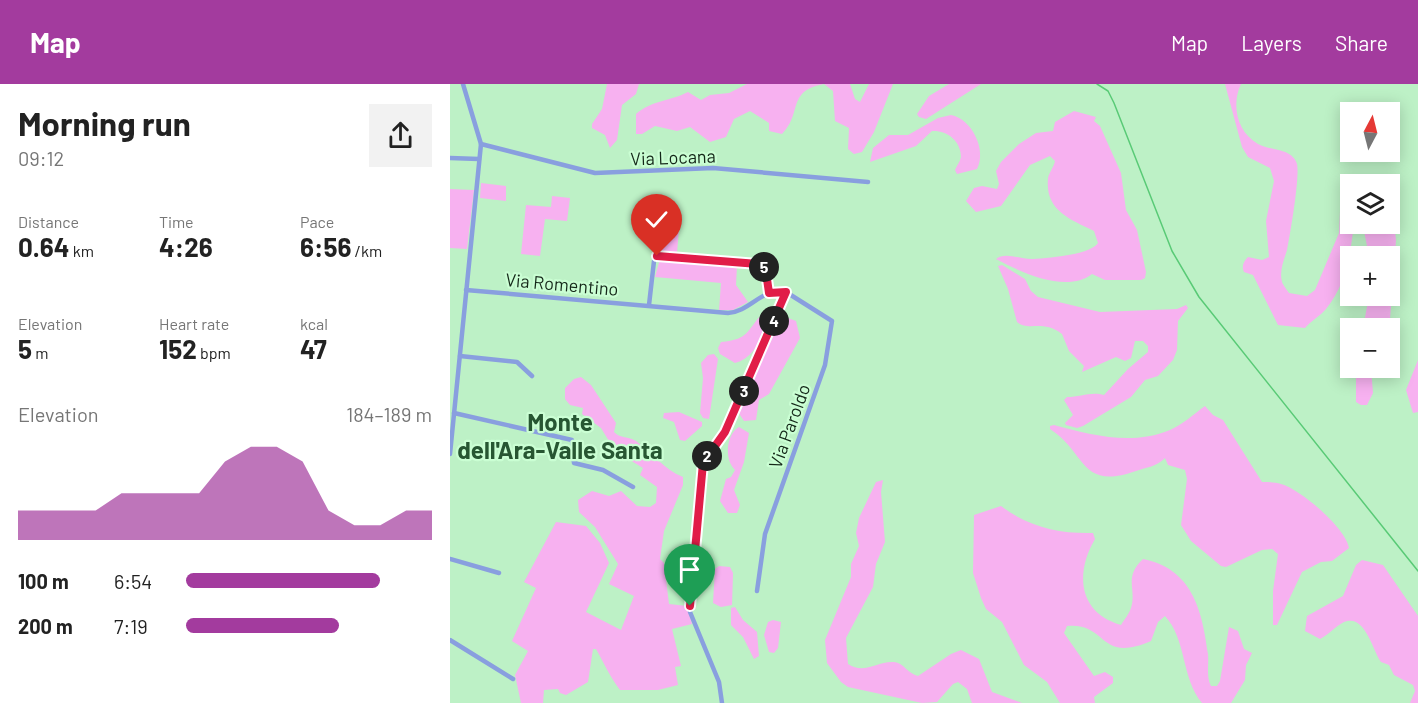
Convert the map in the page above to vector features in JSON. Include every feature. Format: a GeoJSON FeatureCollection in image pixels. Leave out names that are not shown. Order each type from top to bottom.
{"type":"FeatureCollection","features":[{"type":"Feature","properties":{"kind":"street"},"geometry":{"type":"LineString","coordinates":[[450,454],[481,144],[463,84]]}},
{"type":"Feature","properties":{"kind":"street","name":"Via Locana"},"geometry":{"type":"LineString","coordinates":[[481,144],[595,173],[713,168],[868,182]]}},
{"type":"Feature","properties":{"kind":"street"},"geometry":{"type":"LineString","coordinates":[[450,158],[479,159]]}},
{"type":"Feature","properties":{"kind":"street"},"geometry":{"type":"LineString","coordinates":[[649,305],[654,261],[660,256],[761,265],[766,272],[769,293]]}},
{"type":"Feature","properties":{"kind":"street","name":"Via Romentino"},"geometry":{"type":"LineString","coordinates":[[466,290],[734,313],[769,293],[786,292]]}},
{"type":"Feature","properties":{"kind":"street"},"geometry":{"type":"LineString","coordinates":[[722,703],[719,682],[690,612],[702,468],[706,458],[725,432],[786,292]]}},
{"type":"Feature","properties":{"kind":"street","name":"Via Paroldo"},"geometry":{"type":"LineString","coordinates":[[757,591],[765,534],[820,382],[832,321],[786,292]]}},
{"type":"Feature","properties":{"kind":"street"},"geometry":{"type":"LineString","coordinates":[[460,357],[517,362],[532,376]]}},
{"type":"Feature","properties":{"kind":"street"},"geometry":{"type":"LineString","coordinates":[[454,413],[572,440],[574,463],[603,470],[633,487]]}},
{"type":"Feature","properties":{"kind":"street"},"geometry":{"type":"LineString","coordinates":[[450,558],[499,573]]}},
{"type":"Feature","properties":{"kind":"street"},"geometry":{"type":"LineString","coordinates":[[450,640],[513,679]]}},
{"type":"Feature","properties":{"kind":"shaded area"},"geometry":{"type":"Polygon","coordinates":[[[607,84],[639,84],[636,94],[622,105],[617,140],[610,148],[605,135],[592,128],[592,124],[602,109],[607,84]]]}},
{"type":"Feature","properties":{"kind":"shaded area"},"geometry":{"type":"Polygon","coordinates":[[[747,84],[824,84],[804,92],[782,134],[769,131],[769,123],[750,111],[734,119],[726,137],[710,142],[690,127],[677,131],[655,126],[642,134],[636,134],[636,114],[648,106],[688,92],[701,100],[710,95],[729,93],[747,84]]]}},
{"type":"Feature","properties":{"kind":"shaded area"},"geometry":{"type":"Polygon","coordinates":[[[824,84],[850,84],[855,99],[860,102],[869,84],[893,84],[874,132],[862,152],[854,154],[848,149],[849,128],[835,121],[833,91],[824,84]]]}},
{"type":"Feature","properties":{"kind":"shaded area"},"geometry":{"type":"Polygon","coordinates":[[[949,84],[981,84],[926,119],[919,117],[917,114],[929,96],[949,84]]]}},
{"type":"Feature","properties":{"kind":"shaded area"},"geometry":{"type":"Polygon","coordinates":[[[1225,84],[1241,84],[1236,109],[1245,133],[1258,144],[1286,152],[1297,164],[1294,206],[1281,274],[1282,282],[1289,293],[1307,296],[1315,290],[1339,233],[1340,211],[1340,234],[1353,234],[1351,246],[1340,246],[1339,289],[1326,309],[1305,328],[1278,325],[1253,275],[1243,270],[1243,264],[1248,257],[1262,260],[1269,257],[1266,221],[1274,181],[1270,168],[1248,157],[1242,147],[1225,84]]]}},
{"type":"Feature","properties":{"kind":"shaded area"},"geometry":{"type":"Polygon","coordinates":[[[1074,111],[1096,117],[1094,121],[1100,126],[1121,173],[1126,210],[1137,230],[1146,272],[1145,278],[1141,280],[1105,280],[1092,274],[1082,280],[1057,281],[1030,275],[996,259],[1004,256],[1033,259],[1068,255],[1087,250],[1098,243],[1094,231],[1060,212],[1050,199],[1048,179],[1055,161],[1050,156],[1030,165],[1001,206],[976,212],[966,201],[974,188],[982,186],[997,189],[999,184],[996,171],[1001,162],[1019,144],[1036,133],[1053,131],[1055,122],[1074,111]]]}},
{"type":"Feature","properties":{"kind":"shaded area"},"geometry":{"type":"Polygon","coordinates":[[[951,115],[965,122],[976,136],[980,153],[977,169],[957,174],[955,170],[961,157],[956,141],[947,134],[937,131],[932,131],[916,146],[870,162],[873,148],[889,135],[908,135],[938,118],[951,115]]]}},
{"type":"Feature","properties":{"kind":"shaded area"},"geometry":{"type":"Polygon","coordinates":[[[481,183],[506,186],[506,201],[480,198],[481,183]]]}},
{"type":"Feature","properties":{"kind":"shaded area"},"geometry":{"type":"Polygon","coordinates":[[[450,189],[474,190],[467,249],[450,248],[450,189]]]}},
{"type":"Feature","properties":{"kind":"shaded area"},"geometry":{"type":"Polygon","coordinates":[[[552,196],[570,198],[567,221],[545,219],[540,256],[521,254],[526,205],[551,207],[552,196]]]}},
{"type":"Feature","properties":{"kind":"shaded area"},"geometry":{"type":"Polygon","coordinates":[[[659,228],[679,229],[677,253],[659,251],[659,228]]]}},
{"type":"Feature","properties":{"kind":"shaded area"},"geometry":{"type":"Polygon","coordinates":[[[1365,234],[1395,234],[1396,246],[1367,246],[1365,234]]]}},
{"type":"Feature","properties":{"kind":"shaded area"},"geometry":{"type":"Polygon","coordinates":[[[660,259],[737,266],[736,285],[748,302],[733,310],[719,310],[721,283],[655,277],[660,259]]]}},
{"type":"Feature","properties":{"kind":"shaded area"},"geometry":{"type":"Polygon","coordinates":[[[1002,265],[1025,279],[1031,291],[1038,297],[1100,312],[1177,309],[1186,305],[1188,308],[1178,321],[1177,350],[1173,360],[1158,376],[1145,380],[1131,397],[1083,426],[1077,428],[1066,425],[1065,423],[1073,415],[1064,400],[1067,397],[1104,395],[1128,369],[1148,352],[1148,346],[1143,341],[1135,341],[1131,358],[1125,361],[1116,357],[1082,372],[1084,366],[1069,351],[1062,334],[1048,327],[1026,326],[1017,322],[1008,289],[998,266],[1002,265]]]}},
{"type":"Feature","properties":{"kind":"shaded area"},"geometry":{"type":"Polygon","coordinates":[[[1367,306],[1391,306],[1390,318],[1365,318],[1367,306]]]}},
{"type":"Feature","properties":{"kind":"shaded area"},"geometry":{"type":"Polygon","coordinates":[[[763,313],[767,313],[771,318],[758,345],[748,356],[735,363],[720,354],[718,348],[721,342],[742,337],[763,313]]]}},
{"type":"Feature","properties":{"kind":"shaded area"},"geometry":{"type":"Polygon","coordinates":[[[780,315],[796,321],[800,338],[769,394],[759,400],[756,420],[744,421],[740,415],[740,406],[780,315]]]}},
{"type":"Feature","properties":{"kind":"shaded area"},"geometry":{"type":"Polygon","coordinates":[[[714,354],[718,359],[709,419],[703,418],[700,413],[703,378],[701,363],[708,355],[714,354]]]}},
{"type":"Feature","properties":{"kind":"shaded area"},"geometry":{"type":"Polygon","coordinates":[[[1418,360],[1418,412],[1413,413],[1406,390],[1418,360]]]}},
{"type":"Feature","properties":{"kind":"shaded area"},"geometry":{"type":"Polygon","coordinates":[[[581,377],[591,385],[616,423],[614,432],[619,436],[636,441],[664,465],[683,477],[683,485],[664,531],[660,559],[664,563],[669,604],[687,606],[692,624],[672,629],[681,666],[675,667],[678,685],[658,690],[620,690],[596,649],[593,649],[588,682],[566,695],[560,693],[558,689],[544,690],[543,703],[521,703],[515,675],[528,651],[512,641],[536,588],[524,582],[556,522],[586,526],[600,543],[609,563],[586,612],[621,630],[634,596],[609,584],[618,564],[595,527],[579,512],[578,500],[592,491],[609,496],[621,491],[637,506],[650,507],[656,503],[657,487],[640,475],[643,468],[615,451],[601,428],[582,414],[583,408],[570,405],[565,399],[565,388],[574,379],[581,377]]]}},
{"type":"Feature","properties":{"kind":"shaded area"},"geometry":{"type":"Polygon","coordinates":[[[1356,378],[1372,378],[1373,393],[1367,405],[1356,402],[1356,378]]]}},
{"type":"Feature","properties":{"kind":"shaded area"},"geometry":{"type":"Polygon","coordinates":[[[1205,406],[1213,415],[1223,420],[1262,482],[1274,482],[1289,487],[1310,501],[1340,530],[1349,548],[1332,561],[1321,562],[1302,572],[1277,625],[1273,625],[1273,591],[1278,554],[1272,549],[1262,550],[1226,567],[1221,566],[1191,541],[1181,525],[1187,479],[1185,470],[1168,465],[1165,458],[1155,465],[1118,476],[1094,473],[1050,429],[1050,426],[1054,425],[1097,435],[1126,438],[1155,435],[1174,428],[1205,406]]]}},
{"type":"Feature","properties":{"kind":"shaded area"},"geometry":{"type":"Polygon","coordinates":[[[679,412],[702,422],[702,426],[685,441],[680,440],[674,422],[663,418],[664,413],[679,412]]]}},
{"type":"Feature","properties":{"kind":"shaded area"},"geometry":{"type":"Polygon","coordinates":[[[739,427],[749,433],[744,462],[734,490],[740,505],[737,513],[728,513],[720,501],[726,479],[731,477],[735,470],[729,460],[728,447],[731,435],[739,427]]]}},
{"type":"Feature","properties":{"kind":"shaded area"},"geometry":{"type":"Polygon","coordinates":[[[883,480],[881,492],[885,542],[876,564],[873,587],[846,638],[848,664],[865,668],[894,662],[918,676],[961,650],[979,659],[992,692],[1022,703],[972,703],[967,689],[958,682],[953,684],[937,702],[922,703],[848,687],[841,682],[827,663],[825,640],[851,577],[851,564],[859,546],[856,533],[859,518],[876,482],[883,480]]]}},
{"type":"Feature","properties":{"kind":"shaded area"},"geometry":{"type":"Polygon","coordinates":[[[1001,506],[1022,519],[1045,528],[1093,533],[1095,539],[1085,565],[1084,590],[1096,611],[1121,625],[1131,608],[1134,572],[1143,559],[1160,564],[1173,572],[1192,593],[1198,607],[1208,654],[1211,686],[1217,686],[1220,681],[1229,627],[1238,631],[1244,649],[1252,653],[1246,665],[1245,680],[1231,703],[1202,703],[1190,682],[1177,636],[1165,616],[1158,622],[1151,641],[1134,647],[1121,648],[1112,645],[1090,630],[1080,626],[1067,626],[1064,633],[1094,676],[1105,672],[1113,677],[1113,683],[1094,697],[1095,703],[1060,703],[1047,682],[1024,665],[1002,622],[986,609],[973,573],[974,515],[1001,506]]]}},
{"type":"Feature","properties":{"kind":"shaded area"},"geometry":{"type":"Polygon","coordinates":[[[1362,560],[1383,565],[1418,616],[1418,703],[1410,703],[1415,691],[1413,685],[1394,675],[1389,665],[1381,662],[1367,634],[1358,623],[1344,622],[1320,639],[1305,631],[1307,616],[1343,596],[1356,565],[1362,560]]]}},
{"type":"Feature","properties":{"kind":"shaded area"},"geometry":{"type":"Polygon","coordinates":[[[719,566],[730,567],[733,573],[732,605],[721,607],[713,603],[715,569],[719,566]]]}},
{"type":"Feature","properties":{"kind":"shaded area"},"geometry":{"type":"Polygon","coordinates":[[[735,607],[743,620],[757,632],[759,656],[754,659],[743,637],[731,625],[731,608],[735,607]]]}},
{"type":"Feature","properties":{"kind":"shaded area"},"geometry":{"type":"Polygon","coordinates":[[[773,620],[781,622],[778,648],[774,653],[769,652],[764,635],[768,622],[773,620]]]}},
{"type":"Feature","properties":{"kind":"waterway"},"geometry":{"type":"LineString","coordinates":[[1097,84],[1108,91],[1114,103],[1172,251],[1199,297],[1418,571]]}},
{"type":"Feature","properties":{"kind":"district","name":"Monte dell'Ara-Valle Santa"},"geometry":{"type":"Point","coordinates":[560,435]}},
{"type":"Feature","properties":{"kind":"route"},"geometry":{"type":"LineString","coordinates":[[657,256],[758,264],[763,266],[766,272],[769,293],[786,292],[725,432],[703,463],[690,606]]}}]}
